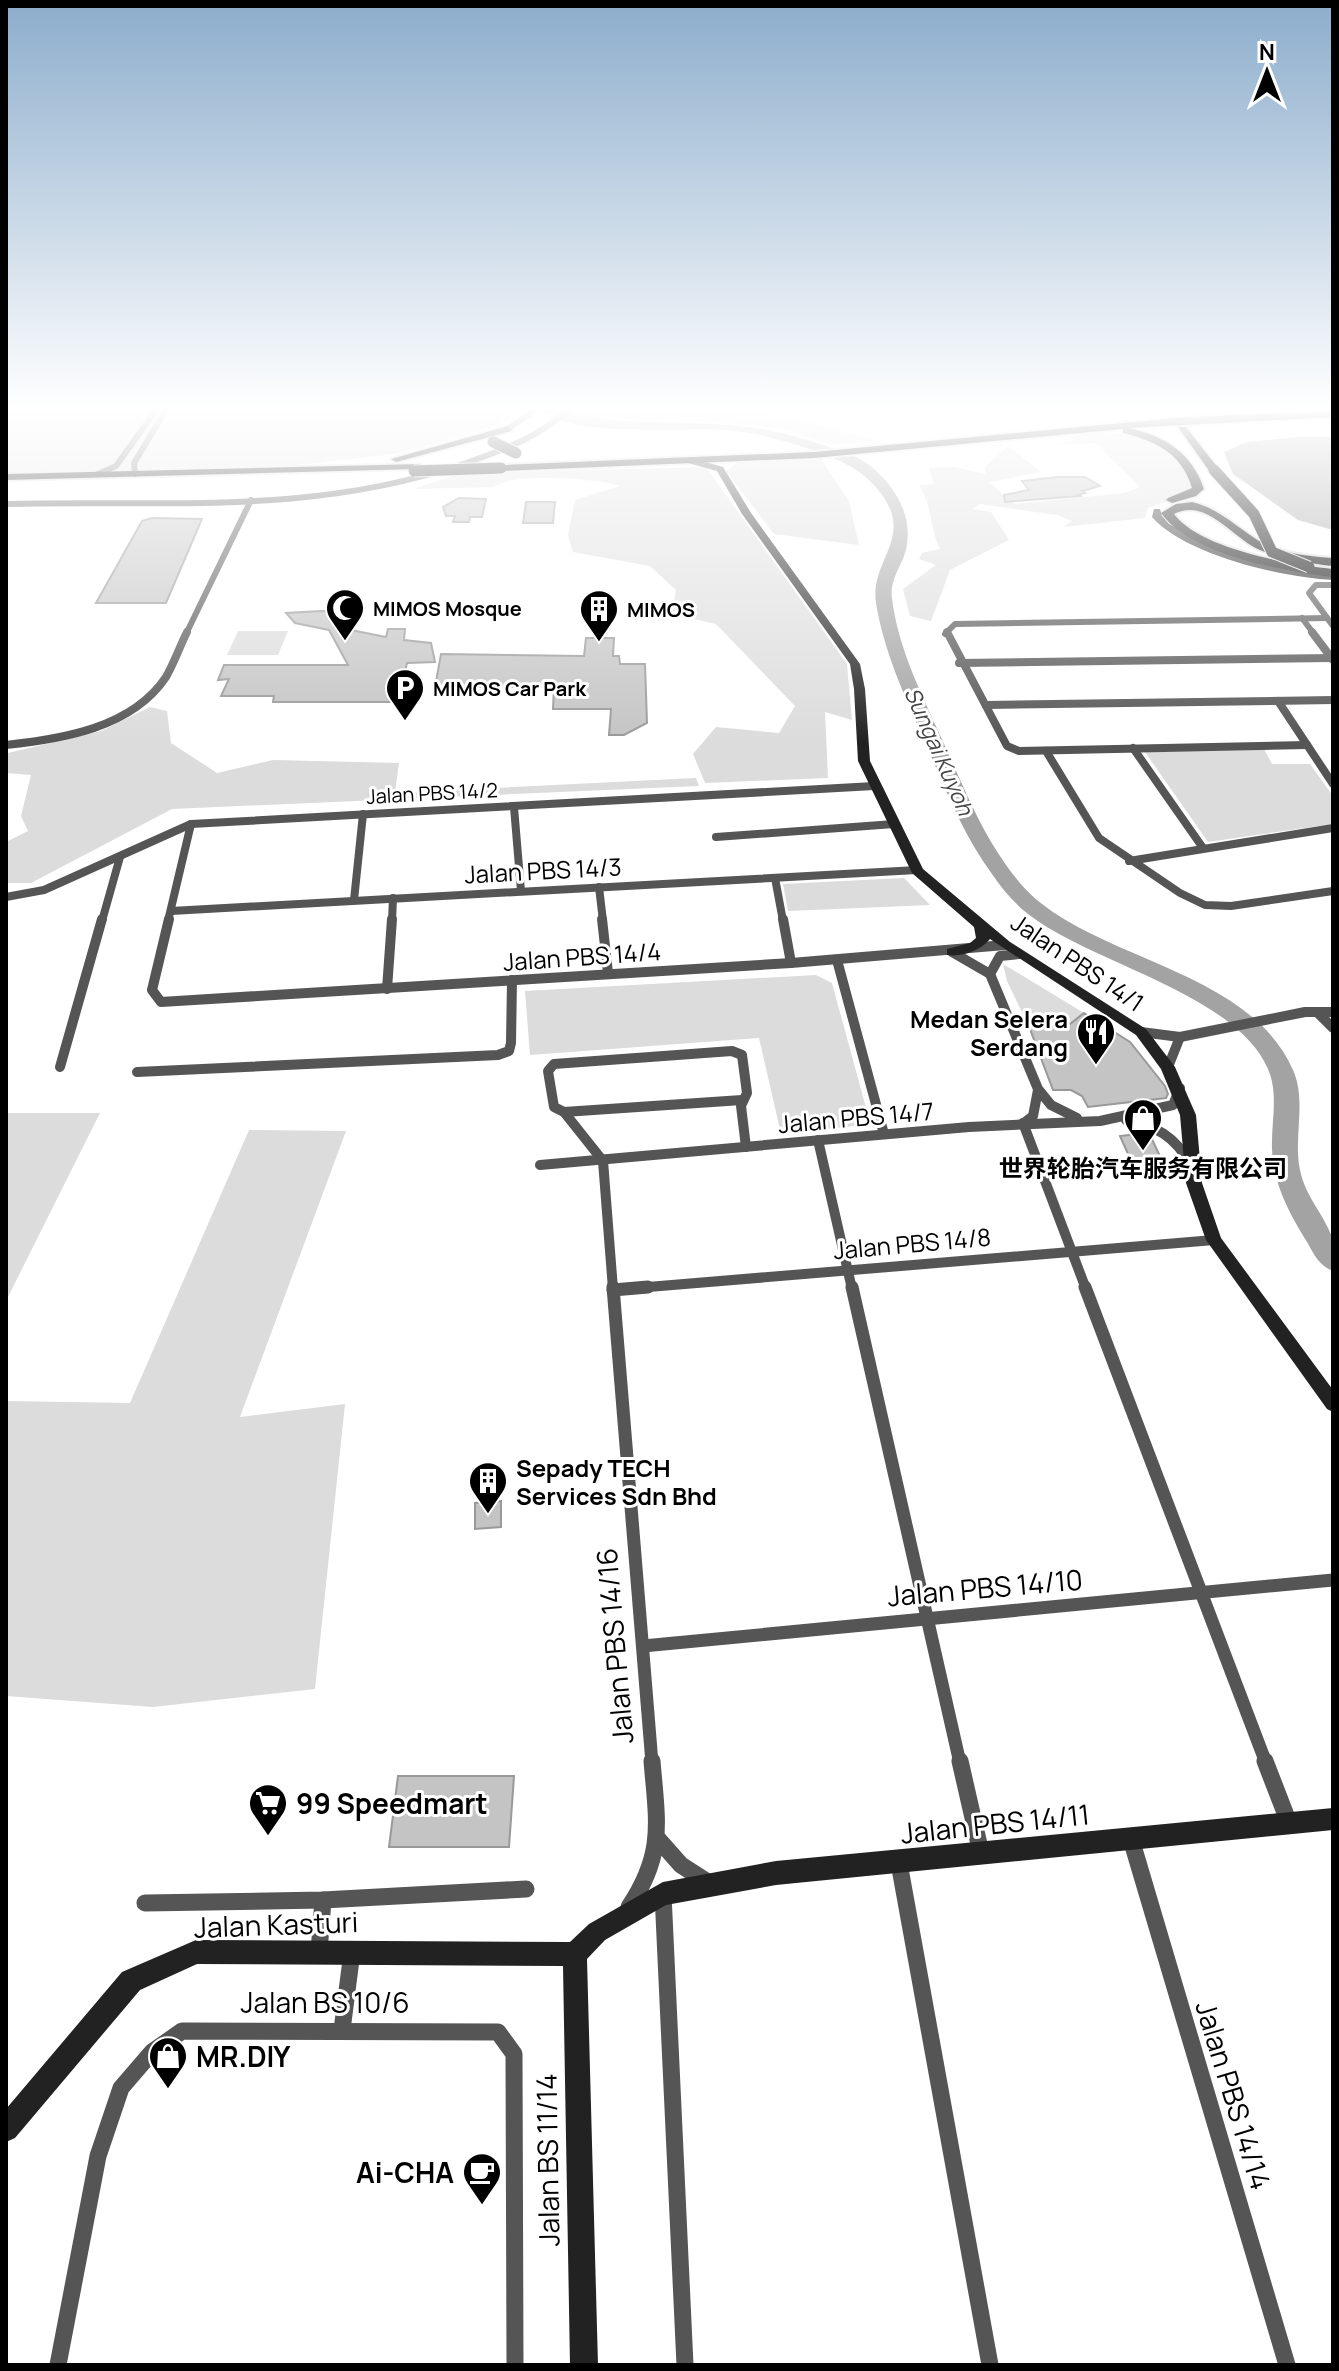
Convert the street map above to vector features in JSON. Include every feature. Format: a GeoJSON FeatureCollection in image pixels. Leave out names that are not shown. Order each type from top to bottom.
{"type":"FeatureCollection","features":[{"type":"Feature","properties":{"kind":"highway"},"geometry":{"type":"LineString","coordinates":[[1173,521],[1255,560],[1301,571],[1333,573]]}},
{"type":"Feature","properties":{"kind":"highway"},"geometry":{"type":"LineString","coordinates":[[1223,521],[1259,546],[1333,559]]}},
{"type":"Feature","properties":{"kind":"highway"},"geometry":{"type":"LineString","coordinates":[[1236,521],[1272,545],[1333,559]]}},
{"type":"Feature","properties":{"kind":"highway"},"geometry":{"type":"LineString","coordinates":[[1257,521],[1272,552],[1333,573]]}},
{"type":"Feature","properties":{"kind":"street"},"geometry":{"type":"LineString","coordinates":[[6,745],[75,733],[112,719],[150,698],[166,676],[241,521]]}},
{"type":"Feature","properties":{"kind":"street","name":"Jalan PBS 14/1"},"geometry":{"type":"LineString","coordinates":[[752,521],[855,664],[863,692],[860,741],[874,786],[917,870],[1005,945],[1141,1032],[1180,1088],[1188,1115],[1190,1164],[1214,1240],[1333,1404]]}},
{"type":"Feature","properties":{"kind":"street"},"geometry":{"type":"LineString","coordinates":[[1161,521],[1166,526],[1241,559],[1279,572],[1333,573]]}},
{"type":"Feature","properties":{"kind":"street"},"geometry":{"type":"LineString","coordinates":[[1333,585],[1310,588],[1333,626]]}},
{"type":"Feature","properties":{"kind":"street"},"geometry":{"type":"LineString","coordinates":[[1302,618],[1333,659]]}},
{"type":"Feature","properties":{"kind":"street"},"geometry":{"type":"LineString","coordinates":[[1307,745],[1019,751],[1007,746],[945,634],[947,628],[968,624],[1327,618]]}},
{"type":"Feature","properties":{"kind":"street"},"geometry":{"type":"LineString","coordinates":[[959,663],[1333,659]]}},
{"type":"Feature","properties":{"kind":"street"},"geometry":{"type":"LineString","coordinates":[[986,705],[1333,700]]}},
{"type":"Feature","properties":{"kind":"street"},"geometry":{"type":"LineString","coordinates":[[1278,701],[1329,772],[1333,784]]}},
{"type":"Feature","properties":{"kind":"street"},"geometry":{"type":"LineString","coordinates":[[1133,748],[1203,848]]}},
{"type":"Feature","properties":{"kind":"street"},"geometry":{"type":"LineString","coordinates":[[1046,751],[1099,838],[1129,861],[1205,905],[1231,906],[1333,891]]}},
{"type":"Feature","properties":{"kind":"street","name":"Jalan PBS 14/2"},"geometry":{"type":"LineString","coordinates":[[6,897],[44,890],[191,824],[874,786]]}},
{"type":"Feature","properties":{"kind":"street"},"geometry":{"type":"LineString","coordinates":[[514,807],[521,891]]}},
{"type":"Feature","properties":{"kind":"street"},"geometry":{"type":"LineString","coordinates":[[354,900],[363,814]]}},
{"type":"Feature","properties":{"kind":"street"},"geometry":{"type":"LineString","coordinates":[[171,911],[191,824]]}},
{"type":"Feature","properties":{"kind":"street"},"geometry":{"type":"LineString","coordinates":[[716,837],[894,824]]}},
{"type":"Feature","properties":{"kind":"street"},"geometry":{"type":"LineString","coordinates":[[1129,861],[1333,828]]}},
{"type":"Feature","properties":{"kind":"street"},"geometry":{"type":"LineString","coordinates":[[60,1067],[120,857]]}},
{"type":"Feature","properties":{"kind":"street","name":"Jalan PBS 14/3"},"geometry":{"type":"LineString","coordinates":[[171,911],[917,870]]}},
{"type":"Feature","properties":{"kind":"street"},"geometry":{"type":"LineString","coordinates":[[775,878],[791,963]]}},
{"type":"Feature","properties":{"kind":"street"},"geometry":{"type":"LineString","coordinates":[[599,887],[608,973]]}},
{"type":"Feature","properties":{"kind":"street"},"geometry":{"type":"LineString","coordinates":[[387,989],[393,898]]}},
{"type":"Feature","properties":{"kind":"street","name":"Jalan PBS 14/4"},"geometry":{"type":"LineString","coordinates":[[171,911],[152,990],[161,1002],[837,960],[1005,945]]}},
{"type":"Feature","properties":{"kind":"street"},"geometry":{"type":"LineString","coordinates":[[952,952],[975,946],[983,939],[981,926]]}},
{"type":"Feature","properties":{"kind":"street"},"geometry":{"type":"LineString","coordinates":[[952,952],[990,974],[1038,1089],[1066,1115],[1085,1120]]}},
{"type":"Feature","properties":{"kind":"street"},"geometry":{"type":"LineString","coordinates":[[990,974],[1000,956],[1019,954]]}},
{"type":"Feature","properties":{"kind":"street"},"geometry":{"type":"LineString","coordinates":[[837,960],[884,1134]]}},
{"type":"Feature","properties":{"kind":"street"},"geometry":{"type":"LineString","coordinates":[[137,1072],[498,1055],[509,1051],[511,1043],[512,980]]}},
{"type":"Feature","properties":{"kind":"street"},"geometry":{"type":"LineString","coordinates":[[1141,1032],[1186,1036],[1305,1012],[1333,1012]]}},
{"type":"Feature","properties":{"kind":"street"},"geometry":{"type":"LineString","coordinates":[[1317,1012],[1333,1028]]}},
{"type":"Feature","properties":{"kind":"street"},"geometry":{"type":"LineString","coordinates":[[1168,1067],[1186,1036]]}},
{"type":"Feature","properties":{"kind":"street"},"geometry":{"type":"LineString","coordinates":[[603,1161],[564,1112],[554,1107],[548,1071],[562,1061],[732,1051],[742,1055],[747,1093],[742,1100],[746,1147]]}},
{"type":"Feature","properties":{"kind":"street","name":"Jalan PBS 14/7"},"geometry":{"type":"LineString","coordinates":[[540,1165],[884,1134],[1114,1118],[1155,1113],[1173,1105],[1180,1088]]}},
{"type":"Feature","properties":{"kind":"street"},"geometry":{"type":"LineString","coordinates":[[1038,1089],[1033,1116],[1023,1123],[1289,1823]]}},
{"type":"Feature","properties":{"kind":"street"},"geometry":{"type":"LineString","coordinates":[[564,1112],[742,1100]]}},
{"type":"Feature","properties":{"kind":"street","name":"Jalan PBS 14/7"},"geometry":{"type":"LineString","coordinates":[[1114,1118],[1154,1125],[1170,1134],[1190,1164]]}},
{"type":"Feature","properties":{"kind":"street"},"geometry":{"type":"LineString","coordinates":[[818,1140],[982,1855]]}},
{"type":"Feature","properties":{"kind":"street","name":"Jalan PBS 14/16"},"geometry":{"type":"LineString","coordinates":[[603,1161],[658,1839],[647,1880],[622,1918]]}},
{"type":"Feature","properties":{"kind":"street","name":"Jalan PBS 14/8"},"geometry":{"type":"LineString","coordinates":[[613,1290],[1214,1240]]}},
{"type":"Feature","properties":{"kind":"street","name":"Jalan PBS 14/10"},"geometry":{"type":"LineString","coordinates":[[643,1646],[1333,1580]]}},
{"type":"Feature","properties":{"kind":"street","name":"Jalan PBS 14/11"},"geometry":{"type":"LineString","coordinates":[[663,1894],[776,1873],[1333,1819]]}},
{"type":"Feature","properties":{"kind":"street"},"geometry":{"type":"LineString","coordinates":[[658,1839],[681,1865],[712,1886]]}},
{"type":"Feature","properties":{"kind":"street","name":"Jalan PBS 14/14"},"geometry":{"type":"LineString","coordinates":[[1131,1839],[1287,2365]]}},
{"type":"Feature","properties":{"kind":"street"},"geometry":{"type":"LineString","coordinates":[[899,1863],[990,2365]]}},
{"type":"Feature","properties":{"kind":"street"},"geometry":{"type":"LineString","coordinates":[[145,1903],[323,1900],[526,1889]]}},
{"type":"Feature","properties":{"kind":"street"},"geometry":{"type":"LineString","coordinates":[[575,1954],[597,1932],[663,1894],[685,2365]]}},
{"type":"Feature","properties":{"kind":"street"},"geometry":{"type":"LineString","coordinates":[[319,1952],[323,1900]]}},
{"type":"Feature","properties":{"kind":"street"},"geometry":{"type":"LineString","coordinates":[[342,2030],[352,1951]]}},
{"type":"Feature","properties":{"kind":"street","name":"Jalan Kasturi"},"geometry":{"type":"LineString","coordinates":[[6,2129],[131,1981],[196,1952],[575,1954]]}},
{"type":"Feature","properties":{"kind":"street","name":"Jalan BS 11/14"},"geometry":{"type":"LineString","coordinates":[[575,1954],[584,2365]]}},
{"type":"Feature","properties":{"kind":"street","name":"Jalan BS 10/6"},"geometry":{"type":"LineString","coordinates":[[58,2365],[98,2156],[121,2088],[152,2052],[182,2031],[342,2030],[498,2032],[514,2054],[515,2365]]}},
{"type":"Feature","properties":{"kind":"shaded area"},"geometry":{"type":"Polygon","coordinates":[[[571,521],[744,521],[847,664],[852,720],[825,712],[828,778],[705,783],[693,754],[716,727],[779,733],[795,706],[716,624],[672,614],[676,590],[650,566],[573,552],[568,535],[571,521]]]}},
{"type":"Feature","properties":{"kind":"shaded area"},"geometry":{"type":"Polygon","coordinates":[[[764,521],[853,521],[859,545],[774,534],[764,521]]]}},
{"type":"Feature","properties":{"kind":"shaded area"},"geometry":{"type":"Polygon","coordinates":[[[931,521],[997,521],[1009,540],[950,570],[931,621],[910,616],[903,589],[936,565],[919,559],[922,553],[940,549],[931,521]]]}},
{"type":"Feature","properties":{"kind":"shaded area"},"geometry":{"type":"Polygon","coordinates":[[[1071,521],[1121,521],[1063,527],[1071,521]]]}},
{"type":"Feature","properties":{"kind":"shaded area"},"geometry":{"type":"Polygon","coordinates":[[[1300,521],[1333,521],[1333,530],[1300,521]]]}},
{"type":"Feature","properties":{"kind":"shaded area"},"geometry":{"type":"Polygon","coordinates":[[[238,631],[288,631],[278,655],[227,655],[238,631]]]}},
{"type":"Feature","properties":{"kind":"shaded area"},"geometry":{"type":"Polygon","coordinates":[[[150,707],[167,711],[171,743],[217,773],[273,760],[399,763],[395,793],[696,778],[699,786],[172,809],[31,883],[6,883],[6,842],[28,831],[21,816],[31,775],[6,773],[8,753],[101,731],[150,707]]]}},
{"type":"Feature","properties":{"kind":"shaded area"},"geometry":{"type":"Polygon","coordinates":[[[1264,749],[1272,764],[1310,764],[1333,796],[1333,824],[1208,842],[1145,752],[1264,749]]]}},
{"type":"Feature","properties":{"kind":"shaded area"},"geometry":{"type":"Polygon","coordinates":[[[904,878],[930,905],[788,911],[783,884],[904,878]]]}},
{"type":"Feature","properties":{"kind":"shaded area"},"geometry":{"type":"Polygon","coordinates":[[[1003,964],[1084,1013],[1070,1024],[1030,1029],[1007,981],[1003,964]]]}},
{"type":"Feature","properties":{"kind":"shaded area"},"geometry":{"type":"Polygon","coordinates":[[[816,975],[832,983],[868,1115],[854,1126],[781,1134],[759,1038],[530,1055],[525,991],[816,975]]]}},
{"type":"Feature","properties":{"kind":"shaded area"},"geometry":{"type":"Polygon","coordinates":[[[6,1113],[100,1113],[6,1301],[6,1113]]]}},
{"type":"Feature","properties":{"kind":"shaded area"},"geometry":{"type":"Polygon","coordinates":[[[249,1130],[346,1131],[240,1417],[345,1404],[315,1689],[153,1707],[6,1696],[6,1401],[130,1403],[249,1130]]]}},
{"type":"Feature","properties":{"kind":"building"},"geometry":{"type":"Polygon","coordinates":[[[142,521],[201,521],[166,603],[96,603],[142,521]]]}},
{"type":"Feature","properties":{"kind":"building"},"geometry":{"type":"Polygon","coordinates":[[[523,521],[553,521],[553,523],[523,521]]]}},
{"type":"Feature","properties":{"kind":"building"},"geometry":{"type":"Polygon","coordinates":[[[286,613],[354,613],[341,628],[386,637],[388,629],[405,629],[404,640],[431,643],[435,662],[407,663],[403,680],[396,680],[392,702],[273,702],[274,696],[221,696],[229,679],[218,680],[224,665],[348,665],[329,630],[295,623],[286,613]]]}},
{"type":"Feature","properties":{"kind":"building"},"geometry":{"type":"Polygon","coordinates":[[[586,638],[614,638],[613,656],[619,656],[620,664],[645,664],[647,723],[624,735],[609,735],[611,709],[553,709],[554,687],[435,687],[441,654],[584,656],[586,638]]]}},
{"type":"Feature","properties":{"kind":"building","name":"Medan Selera Serdang"},"geometry":{"type":"Polygon","coordinates":[[[1084,1013],[1130,1042],[1165,1086],[1166,1098],[1088,1107],[1082,1096],[1071,1090],[1053,1090],[1030,1029],[1070,1024],[1084,1013]]]}},
{"type":"Feature","properties":{"kind":"building","name":"世界轮胎汽车服务有限公司"},"geometry":{"type":"Polygon","coordinates":[[[1150,1135],[1166,1169],[1136,1172],[1120,1136],[1150,1135]]]}},
{"type":"Feature","properties":{"kind":"building","name":"Sepady TECH Services Sdn Bhd"},"geometry":{"type":"Polygon","coordinates":[[[501,1501],[501,1527],[475,1529],[475,1503],[501,1501]]]}},
{"type":"Feature","properties":{"kind":"building"},"geometry":{"type":"Polygon","coordinates":[[[398,1776],[514,1776],[509,1847],[389,1847],[398,1776]]]}},
{"type":"Feature","properties":{"kind":"waterway","name":"Sungai Kuyoh"},"geometry":{"type":"LineString","coordinates":[[900,521],[901,538],[883,591],[886,615],[911,691],[974,831],[1007,880],[1036,910],[1090,942],[1204,996],[1231,1013],[1271,1053],[1286,1085],[1285,1151],[1290,1183],[1306,1217],[1333,1260]]}},
{"type":"Feature","properties":{"kind":"place","name":"MIMOS Mosque"},"geometry":{"type":"Point","coordinates":[345,642]}},
{"type":"Feature","properties":{"kind":"place","name":"MIMOS"},"geometry":{"type":"Point","coordinates":[599,643]}},
{"type":"Feature","properties":{"kind":"place","name":"MIMOS Car Park"},"geometry":{"type":"Point","coordinates":[405,722]}},
{"type":"Feature","properties":{"kind":"place","name":"Medan Selera Serdang"},"geometry":{"type":"Point","coordinates":[1096,1066]}},
{"type":"Feature","properties":{"kind":"place","name":"世界轮胎汽车服务有限公司"},"geometry":{"type":"Point","coordinates":[1143,1152]}},
{"type":"Feature","properties":{"kind":"place","name":"Sepady TECH Services Sdn Bhd"},"geometry":{"type":"Point","coordinates":[488,1515]}},
{"type":"Feature","properties":{"kind":"place","name":"99 Speedmart"},"geometry":{"type":"Point","coordinates":[268,1837]}},
{"type":"Feature","properties":{"kind":"place","name":"MR.DIY"},"geometry":{"type":"Point","coordinates":[168,2090]}},
{"type":"Feature","properties":{"kind":"place","name":"Ai-CHA"},"geometry":{"type":"Point","coordinates":[482,2206]}}]}
